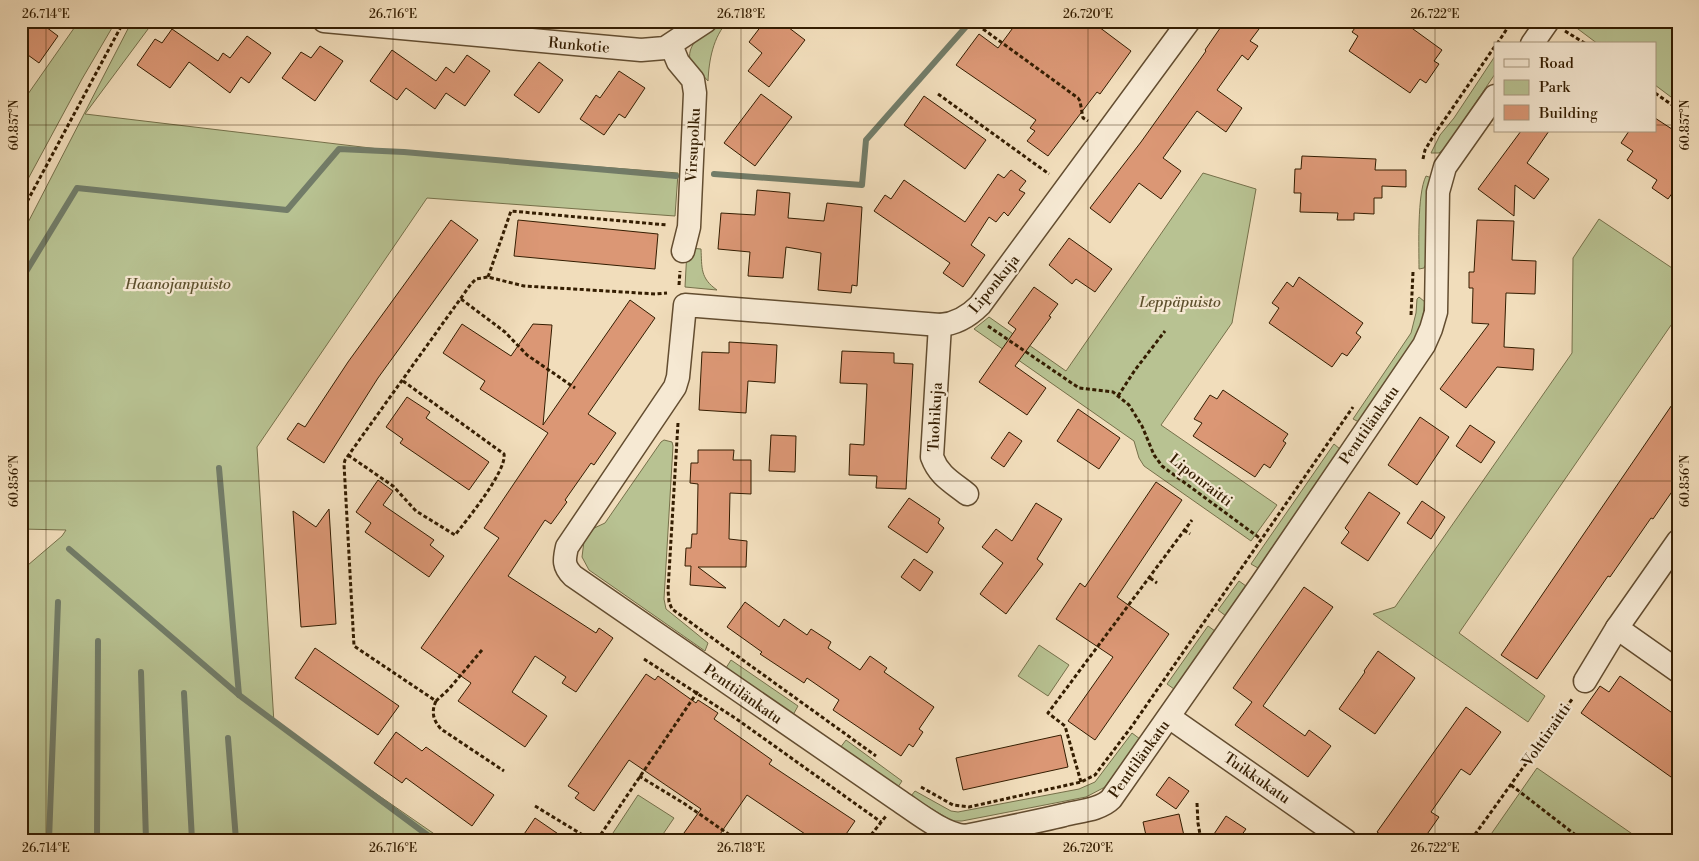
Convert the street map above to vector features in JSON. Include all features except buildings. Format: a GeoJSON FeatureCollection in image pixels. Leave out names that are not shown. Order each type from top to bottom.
{"type":"FeatureCollection","features":[{"type":"Feature","properties":{"kind":"street","name":"Runkotie"},"geometry":{"type":"LineString","coordinates":[[324,21],[450,27],[640,50],[654,50],[670,45],[706,21]]}},
{"type":"Feature","properties":{"kind":"street","name":"Liponkuja"},"geometry":{"type":"LineString","coordinates":[[682,299],[940,325],[958,322],[971,314],[980,305],[1189,21]]}},
{"type":"Feature","properties":{"kind":"street"},"geometry":{"type":"LineString","coordinates":[[1533,42],[1544,23]]}},
{"type":"Feature","properties":{"kind":"street","name":"Virsupolku"},"geometry":{"type":"LineString","coordinates":[[670,45],[678,62],[688,73],[694,86],[695,99],[689,227],[683,251]]}},
{"type":"Feature","properties":{"kind":"street","name":"Penttilänkatu"},"geometry":{"type":"LineString","coordinates":[[682,299],[678,377],[675,387],[570,540],[564,563],[565,568],[573,576],[752,701],[931,822],[958,835],[965,836],[1012,827],[1085,810],[1108,802],[1169,717],[1424,345],[1436,312],[1438,192],[1445,167],[1494,97]]}},
{"type":"Feature","properties":{"kind":"street","name":"Tuohikuja"},"geometry":{"type":"LineString","coordinates":[[940,325],[932,458],[936,470],[968,494]]}},
{"type":"Feature","properties":{"kind":"street"},"geometry":{"type":"LineString","coordinates":[[1585,681],[1617,628],[1678,541]]}},
{"type":"Feature","properties":{"kind":"street"},"geometry":{"type":"LineString","coordinates":[[1617,628],[1678,672]]}},
{"type":"Feature","properties":{"kind":"street","name":"Tuikkukatu"},"geometry":{"type":"LineString","coordinates":[[1169,717],[1345,840]]}},
{"type":"Feature","properties":{"kind":"path"},"geometry":{"type":"LineString","coordinates":[[21,213],[124,21]]}},
{"type":"Feature","properties":{"kind":"path"},"geometry":{"type":"LineString","coordinates":[[1498,42],[1512,21]]}},
{"type":"Feature","properties":{"kind":"path"},"geometry":{"type":"LineString","coordinates":[[983,28],[1078,98],[1083,118],[1106,134]]}},
{"type":"Feature","properties":{"kind":"path"},"geometry":{"type":"LineString","coordinates":[[1421,166],[1425,150],[1434,135],[1494,48]]}},
{"type":"Feature","properties":{"kind":"path"},"geometry":{"type":"LineString","coordinates":[[938,94],[1068,187]]}},
{"type":"Feature","properties":{"kind":"path"},"geometry":{"type":"LineString","coordinates":[[1656,94],[1678,109]]}},
{"type":"Feature","properties":{"kind":"path"},"geometry":{"type":"LineString","coordinates":[[488,277],[511,211],[689,227]]}},
{"type":"Feature","properties":{"kind":"path"},"geometry":{"type":"LineString","coordinates":[[436,701],[354,646],[344,464],[348,455],[476,279],[488,277],[524,286],[656,294],[682,299],[679,276],[683,251]]}},
{"type":"Feature","properties":{"kind":"path"},"geometry":{"type":"LineString","coordinates":[[1411,316],[1413,266]]}},
{"type":"Feature","properties":{"kind":"path"},"geometry":{"type":"LineString","coordinates":[[461,299],[505,332],[527,355],[575,388]]}},
{"type":"Feature","properties":{"kind":"path"},"geometry":{"type":"LineString","coordinates":[[971,314],[1079,388],[1113,392],[1118,396],[1165,331]]}},
{"type":"Feature","properties":{"kind":"path"},"geometry":{"type":"LineString","coordinates":[[348,455],[393,486],[416,510],[455,535],[487,492],[503,462],[504,454],[403,381]]}},
{"type":"Feature","properties":{"kind":"path","name":"Liponraitti"},"geometry":{"type":"LineString","coordinates":[[1118,396],[1134,412],[1154,455],[1162,466],[1261,539]]}},
{"type":"Feature","properties":{"kind":"path"},"geometry":{"type":"LineString","coordinates":[[920,787],[953,805],[968,807],[1081,782],[1095,775],[1132,726],[1356,402]]}},
{"type":"Feature","properties":{"kind":"path"},"geometry":{"type":"LineString","coordinates":[[678,417],[668,590],[672,609],[880,759]]}},
{"type":"Feature","properties":{"kind":"path"},"geometry":{"type":"LineString","coordinates":[[1081,782],[1065,726],[1048,713],[1192,520]]}},
{"type":"Feature","properties":{"kind":"path"},"geometry":{"type":"LineString","coordinates":[[1184,530],[1190,534]]}},
{"type":"Feature","properties":{"kind":"path"},"geometry":{"type":"LineString","coordinates":[[1150,578],[1156,583]]}},
{"type":"Feature","properties":{"kind":"path"},"geometry":{"type":"LineString","coordinates":[[482,650],[455,683],[436,701],[433,715],[435,722],[441,729],[504,772]]}},
{"type":"Feature","properties":{"kind":"path"},"geometry":{"type":"LineString","coordinates":[[644,659],[738,720],[881,822]]}},
{"type":"Feature","properties":{"kind":"path"},"geometry":{"type":"LineString","coordinates":[[597,840],[711,671]]}},
{"type":"Feature","properties":{"kind":"path","name":"Volttiraitti"},"geometry":{"type":"LineString","coordinates":[[1471,840],[1585,681]]}},
{"type":"Feature","properties":{"kind":"path"},"geometry":{"type":"LineString","coordinates":[[639,776],[685,804],[737,840]]}},
{"type":"Feature","properties":{"kind":"path"},"geometry":{"type":"LineString","coordinates":[[1511,785],[1582,840]]}},
{"type":"Feature","properties":{"kind":"path"},"geometry":{"type":"LineString","coordinates":[[1197,803],[1201,840]]}},
{"type":"Feature","properties":{"kind":"path"},"geometry":{"type":"LineString","coordinates":[[535,806],[590,840]]}},
{"type":"Feature","properties":{"kind":"green space"},"geometry":{"type":"Polygon","coordinates":[[[79,21],[116,21],[82,79],[21,192],[21,104],[79,21]]]}},
{"type":"Feature","properties":{"kind":"green space","name":"Haanojanpuisto"},"geometry":{"type":"Polygon","coordinates":[[[132,21],[154,21],[85,114],[404,152],[678,173],[675,216],[427,198],[257,447],[274,723],[443,840],[21,840],[21,571],[62,536],[66,530],[21,529],[21,236],[132,21]]]}},
{"type":"Feature","properties":{"kind":"green space"},"geometry":{"type":"Polygon","coordinates":[[[728,21],[715,41],[709,65],[708,81],[690,61],[690,53],[695,41],[700,36],[728,21]]]}},
{"type":"Feature","properties":{"kind":"green space"},"geometry":{"type":"Polygon","coordinates":[[[1572,21],[1678,21],[1678,88],[1671,97],[1656,86],[1656,42],[1595,42],[1574,26],[1572,21]]]}},
{"type":"Feature","properties":{"kind":"green space"},"geometry":{"type":"Polygon","coordinates":[[[1494,58],[1494,75],[1445,148],[1439,153],[1431,153],[1440,135],[1454,118],[1494,58]]]}},
{"type":"Feature","properties":{"kind":"green space","name":"Leppäpuisto"},"geometry":{"type":"Polygon","coordinates":[[[1203,173],[1256,189],[1232,323],[1161,425],[1277,505],[1251,541],[1144,466],[1139,458],[1134,441],[974,329],[989,317],[1066,371],[1203,173]]]}},
{"type":"Feature","properties":{"kind":"green space"},"geometry":{"type":"Polygon","coordinates":[[[1426,176],[1432,178],[1427,262],[1424,268],[1419,269],[1420,208],[1426,176]]]}},
{"type":"Feature","properties":{"kind":"green space"},"geometry":{"type":"Polygon","coordinates":[[[1599,219],[1678,272],[1678,315],[1459,633],[1545,696],[1528,722],[1373,614],[1395,607],[1572,353],[1573,258],[1599,219]]]}},
{"type":"Feature","properties":{"kind":"green space"},"geometry":{"type":"Polygon","coordinates":[[[690,248],[701,249],[703,272],[707,281],[717,290],[685,287],[687,250],[690,248]]]}},
{"type":"Feature","properties":{"kind":"green space"},"geometry":{"type":"Polygon","coordinates":[[[1419,297],[1425,302],[1421,329],[1359,422],[1353,419],[1411,333],[1417,299],[1419,297]]]}},
{"type":"Feature","properties":{"kind":"green space"},"geometry":{"type":"Polygon","coordinates":[[[664,440],[672,442],[673,446],[664,599],[666,609],[708,643],[705,651],[589,570],[582,557],[584,541],[590,530],[605,523],[664,440]]]}},
{"type":"Feature","properties":{"kind":"green space"},"geometry":{"type":"Polygon","coordinates":[[[1334,444],[1340,449],[1258,568],[1251,564],[1334,444]]]}},
{"type":"Feature","properties":{"kind":"green space"},"geometry":{"type":"Polygon","coordinates":[[[1239,581],[1246,586],[1226,616],[1218,610],[1239,581]]]}},
{"type":"Feature","properties":{"kind":"green space"},"geometry":{"type":"Polygon","coordinates":[[[1208,626],[1215,631],[1174,689],[1167,684],[1208,626]]]}},
{"type":"Feature","properties":{"kind":"green space"},"geometry":{"type":"Polygon","coordinates":[[[1039,645],[1069,665],[1048,696],[1018,676],[1039,645]]]}},
{"type":"Feature","properties":{"kind":"green space"},"geometry":{"type":"Polygon","coordinates":[[[731,660],[798,706],[793,715],[726,668],[731,660]]]}},
{"type":"Feature","properties":{"kind":"green space"},"geometry":{"type":"Polygon","coordinates":[[[1132,733],[1140,739],[1105,787],[1086,797],[962,821],[952,821],[911,796],[915,791],[951,811],[958,812],[1079,789],[1095,782],[1132,733]]]}},
{"type":"Feature","properties":{"kind":"green space"},"geometry":{"type":"Polygon","coordinates":[[[846,740],[902,781],[898,787],[840,748],[846,740]]]}},
{"type":"Feature","properties":{"kind":"green space"},"geometry":{"type":"Polygon","coordinates":[[[1537,768],[1641,840],[1487,840],[1537,768]]]}},
{"type":"Feature","properties":{"kind":"green space"},"geometry":{"type":"Polygon","coordinates":[[[638,795],[674,818],[659,840],[609,839],[638,795]]]}},
{"type":"Feature","properties":{"kind":"waterway"},"geometry":{"type":"LineString","coordinates":[[714,174],[862,185],[866,140],[971,21]]}},
{"type":"Feature","properties":{"kind":"waterway"},"geometry":{"type":"LineString","coordinates":[[21,280],[77,188],[287,210],[339,149],[404,152],[676,176]]}},
{"type":"Feature","properties":{"kind":"waterway"},"geometry":{"type":"LineString","coordinates":[[219,468],[239,695]]}},
{"type":"Feature","properties":{"kind":"waterway"},"geometry":{"type":"LineString","coordinates":[[69,549],[239,695],[434,840]]}},
{"type":"Feature","properties":{"kind":"waterway"},"geometry":{"type":"LineString","coordinates":[[49,840],[58,602]]}},
{"type":"Feature","properties":{"kind":"waterway"},"geometry":{"type":"LineString","coordinates":[[97,840],[98,641]]}},
{"type":"Feature","properties":{"kind":"waterway"},"geometry":{"type":"LineString","coordinates":[[141,672],[146,840]]}},
{"type":"Feature","properties":{"kind":"waterway"},"geometry":{"type":"LineString","coordinates":[[184,693],[192,840]]}},
{"type":"Feature","properties":{"kind":"waterway"},"geometry":{"type":"LineString","coordinates":[[228,738],[236,840]]}}]}
